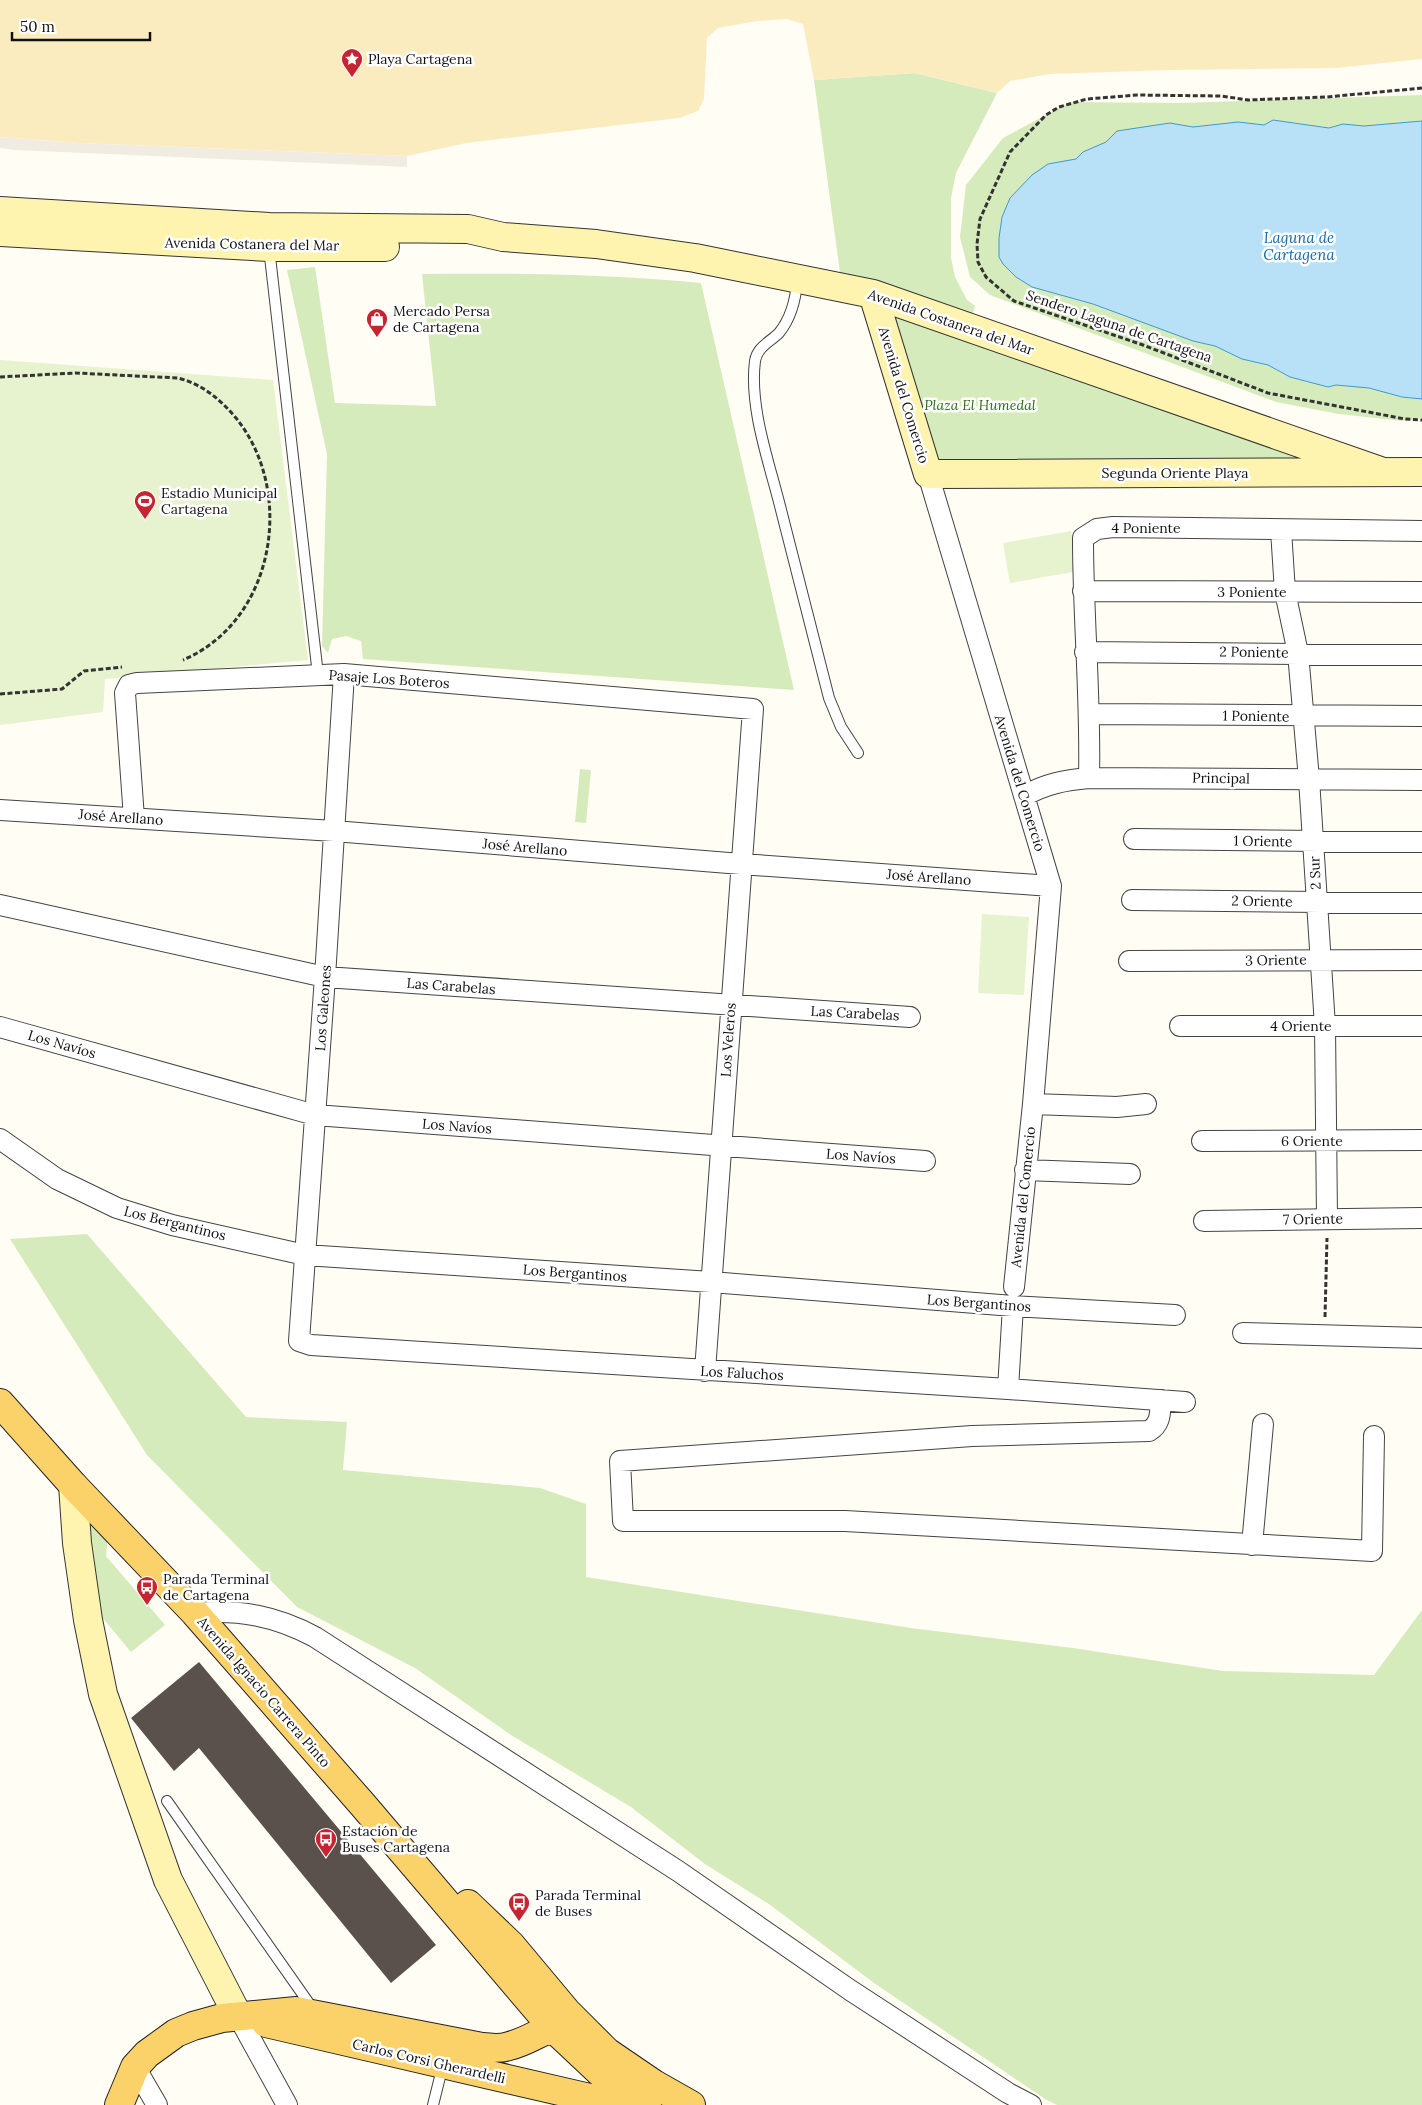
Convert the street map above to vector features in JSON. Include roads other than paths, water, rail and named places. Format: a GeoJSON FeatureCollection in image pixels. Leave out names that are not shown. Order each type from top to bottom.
{"type":"FeatureCollection","features":[{"type":"Feature","properties":{"kind":"main road","name":"Avenida Ignacio Carrera Pinto"},"geometry":{"type":"LineString","coordinates":[[0,1403],[73,1486],[195,1613],[363,1805],[552,2027],[603,2075],[647,2105]]}},
{"type":"Feature","properties":{"kind":"main road","name":"Avenida Ignacio Carrera Pinto"},"geometry":{"type":"LineString","coordinates":[[363,1805],[511,1945],[586,2032],[629,2068],[691,2105]]}},
{"type":"Feature","properties":{"kind":"main road","name":"Carlos Corsi Gherardelli"},"geometry":{"type":"LineString","coordinates":[[119,2105],[135,2067],[154,2048],[176,2033],[207,2021],[238,2016],[296,2011],[315,2024],[446,2053],[620,2105]]}},
{"type":"Feature","properties":{"kind":"main road","name":"Carlos Corsi Gherardelli"},"geometry":{"type":"LineString","coordinates":[[446,2053],[504,2047],[552,2027]]}},
{"type":"Feature","properties":{"kind":"main road"},"geometry":{"type":"LineString","coordinates":[[552,2027],[574,2027],[586,2032]]}},
{"type":"Feature","properties":{"kind":"street","name":"Avenida Costanera del Mar"},"geometry":{"type":"LineString","coordinates":[[0,211],[268,227],[468,229],[503,237],[643,250],[703,259],[873,294],[1383,472]]}},
{"type":"Feature","properties":{"kind":"street","name":"Avenida Costanera del Mar"},"geometry":{"type":"LineString","coordinates":[[0,232],[269,247],[468,246],[503,237]]}},
{"type":"Feature","properties":{"kind":"street","name":"Avenida del Comercio"},"geometry":{"type":"LineString","coordinates":[[873,294],[1051,886],[1033,1104],[1014,1296],[1008,1388]]}},
{"type":"Feature","properties":{"kind":"street","name":"Segunda Oriente Playa"},"geometry":{"type":"LineString","coordinates":[[928,474],[1422,472]]}},
{"type":"Feature","properties":{"kind":"street","name":"4 Poniente"},"geometry":{"type":"LineString","coordinates":[[1089,778],[1091,714],[1085,652],[1083,538],[1097,529],[1113,527],[1422,531]]}},
{"type":"Feature","properties":{"kind":"street","name":"2 Sur"},"geometry":{"type":"LineString","coordinates":[[1281,530],[1285,592],[1298,653],[1309,779],[1325,1026],[1328,1218]]}},
{"type":"Feature","properties":{"kind":"street","name":"3 Poniente"},"geometry":{"type":"LineString","coordinates":[[1083,591],[1422,592]]}},
{"type":"Feature","properties":{"kind":"street","name":"2 Poniente"},"geometry":{"type":"LineString","coordinates":[[1085,652],[1422,655]]}},
{"type":"Feature","properties":{"kind":"street","name":"Pasaje Los Boteros"},"geometry":{"type":"LineString","coordinates":[[134,818],[125,693],[129,685],[138,682],[344,674],[753,709]]}},
{"type":"Feature","properties":{"kind":"street","name":"Los Galeones"},"geometry":{"type":"LineString","coordinates":[[299,1342],[344,674]]}},
{"type":"Feature","properties":{"kind":"street","name":"Los Veleros"},"geometry":{"type":"LineString","coordinates":[[705,1371],[753,709]]}},
{"type":"Feature","properties":{"kind":"street","name":"1 Poniente"},"geometry":{"type":"LineString","coordinates":[[1091,714],[1422,716]]}},
{"type":"Feature","properties":{"kind":"street","name":"Principal"},"geometry":{"type":"LineString","coordinates":[[1024,796],[1040,787],[1061,780],[1089,778],[1422,780]]}},
{"type":"Feature","properties":{"kind":"street","name":"José Arellano"},"geometry":{"type":"LineString","coordinates":[[0,810],[334,831],[741,864],[1051,886]]}},
{"type":"Feature","properties":{"kind":"street","name":"1 Oriente"},"geometry":{"type":"LineString","coordinates":[[1134,839],[1422,842]]}},
{"type":"Feature","properties":{"kind":"street","name":"2 Oriente"},"geometry":{"type":"LineString","coordinates":[[1132,900],[1422,903]]}},
{"type":"Feature","properties":{"kind":"street","name":"Las Carabelas"},"geometry":{"type":"LineString","coordinates":[[0,905],[325,977],[910,1017]]}},
{"type":"Feature","properties":{"kind":"street","name":"3 Oriente"},"geometry":{"type":"LineString","coordinates":[[1129,961],[1422,960]]}},
{"type":"Feature","properties":{"kind":"street","name":"4 Oriente"},"geometry":{"type":"LineString","coordinates":[[1180,1026],[1422,1026]]}},
{"type":"Feature","properties":{"kind":"street","name":"Los Navíos"},"geometry":{"type":"LineString","coordinates":[[0,1027],[315,1116],[925,1161]]}},
{"type":"Feature","properties":{"kind":"street"},"geometry":{"type":"LineString","coordinates":[[1033,1104],[1117,1107],[1146,1104]]}},
{"type":"Feature","properties":{"kind":"street","name":"Los Bergantinos"},"geometry":{"type":"LineString","coordinates":[[0,1139],[57,1179],[117,1208],[172,1226],[305,1255],[711,1282],[1014,1296],[1175,1315]]}},
{"type":"Feature","properties":{"kind":"street","name":"6 Oriente"},"geometry":{"type":"LineString","coordinates":[[1202,1141],[1422,1140]]}},
{"type":"Feature","properties":{"kind":"street"},"geometry":{"type":"LineString","coordinates":[[1026,1170],[1130,1174]]}},
{"type":"Feature","properties":{"kind":"street","name":"7 Oriente"},"geometry":{"type":"LineString","coordinates":[[1204,1221],[1422,1218]]}},
{"type":"Feature","properties":{"kind":"street"},"geometry":{"type":"LineString","coordinates":[[1243,1334],[1422,1338]]}},
{"type":"Feature","properties":{"kind":"street","name":"Los Faluchos"},"geometry":{"type":"LineString","coordinates":[[299,1342],[311,1345],[705,1371],[1008,1388],[1185,1402]]}},
{"type":"Feature","properties":{"kind":"street"},"geometry":{"type":"LineString","coordinates":[[1161,1400],[1160,1420],[1157,1426],[1149,1430],[972,1436],[620,1461],[623,1521],[845,1521],[1372,1551],[1374,1436]]}},
{"type":"Feature","properties":{"kind":"street"},"geometry":{"type":"LineString","coordinates":[[1252,1545],[1263,1424]]}},
{"type":"Feature","properties":{"kind":"street"},"geometry":{"type":"LineString","coordinates":[[73,1486],[77,1544],[88,1620],[103,1694],[168,1880],[238,2016],[287,2105]]}},
{"type":"Feature","properties":{"kind":"street"},"geometry":{"type":"LineString","coordinates":[[195,1613],[215,1611],[256,1614],[290,1625],[316,1637],[678,1871],[875,2006],[1008,2093],[1032,2105]]}},
{"type":"Feature","properties":{"kind":"street"},"geometry":{"type":"LineString","coordinates":[[135,2067],[157,2105]]}},
{"type":"Feature","properties":{"kind":"lane"},"geometry":{"type":"LineString","coordinates":[[269,247],[318,675]]}},
{"type":"Feature","properties":{"kind":"lane"},"geometry":{"type":"LineString","coordinates":[[797,279],[796,296],[786,322],[779,332],[761,347],[756,358],[754,379],[756,399],[764,445],[829,698],[841,727],[858,753]]}},
{"type":"Feature","properties":{"kind":"lane"},"geometry":{"type":"LineString","coordinates":[[167,1801],[315,2024]]}},
{"type":"Feature","properties":{"kind":"lane"},"geometry":{"type":"LineString","coordinates":[[433,2105],[446,2053]]}},
{"type":"Feature","properties":{"kind":"water","name":"Laguna de Cartagena"},"geometry":{"type":"Polygon","coordinates":[[[1273,120],[1329,128],[1343,124],[1364,126],[1422,121],[1422,399],[1402,397],[1369,388],[1336,385],[1328,387],[1290,377],[1268,365],[1242,359],[1215,346],[1193,341],[1093,304],[1032,287],[1016,277],[999,257],[1002,217],[1010,198],[1032,175],[1048,164],[1076,159],[1083,152],[1106,142],[1117,131],[1170,123],[1193,127],[1238,122],[1264,125],[1273,120]]]}},
{"type":"Feature","properties":{"kind":"place","name":"Playa Cartagena"},"geometry":{"type":"Point","coordinates":[352,78]}},
{"type":"Feature","properties":{"kind":"place","name":"Mercado Persa de Cartagena"},"geometry":{"type":"Point","coordinates":[377,338]}},
{"type":"Feature","properties":{"kind":"place","name":"Estadio Municipal Cartagena"},"geometry":{"type":"Point","coordinates":[145,520]}},
{"type":"Feature","properties":{"kind":"place","name":"Parada Terminal de Cartagena"},"geometry":{"type":"Point","coordinates":[147,1606]}},
{"type":"Feature","properties":{"kind":"place","name":"Estación de Buses Cartagena"},"geometry":{"type":"Point","coordinates":[326,1858]}},
{"type":"Feature","properties":{"kind":"place","name":"Parada Terminal de Buses"},"geometry":{"type":"Point","coordinates":[519,1922]}},
{"type":"Feature","properties":{"kind":"park label","name":"Plaza El Humedal"},"geometry":{"type":"Point","coordinates":[980,405]}}]}
